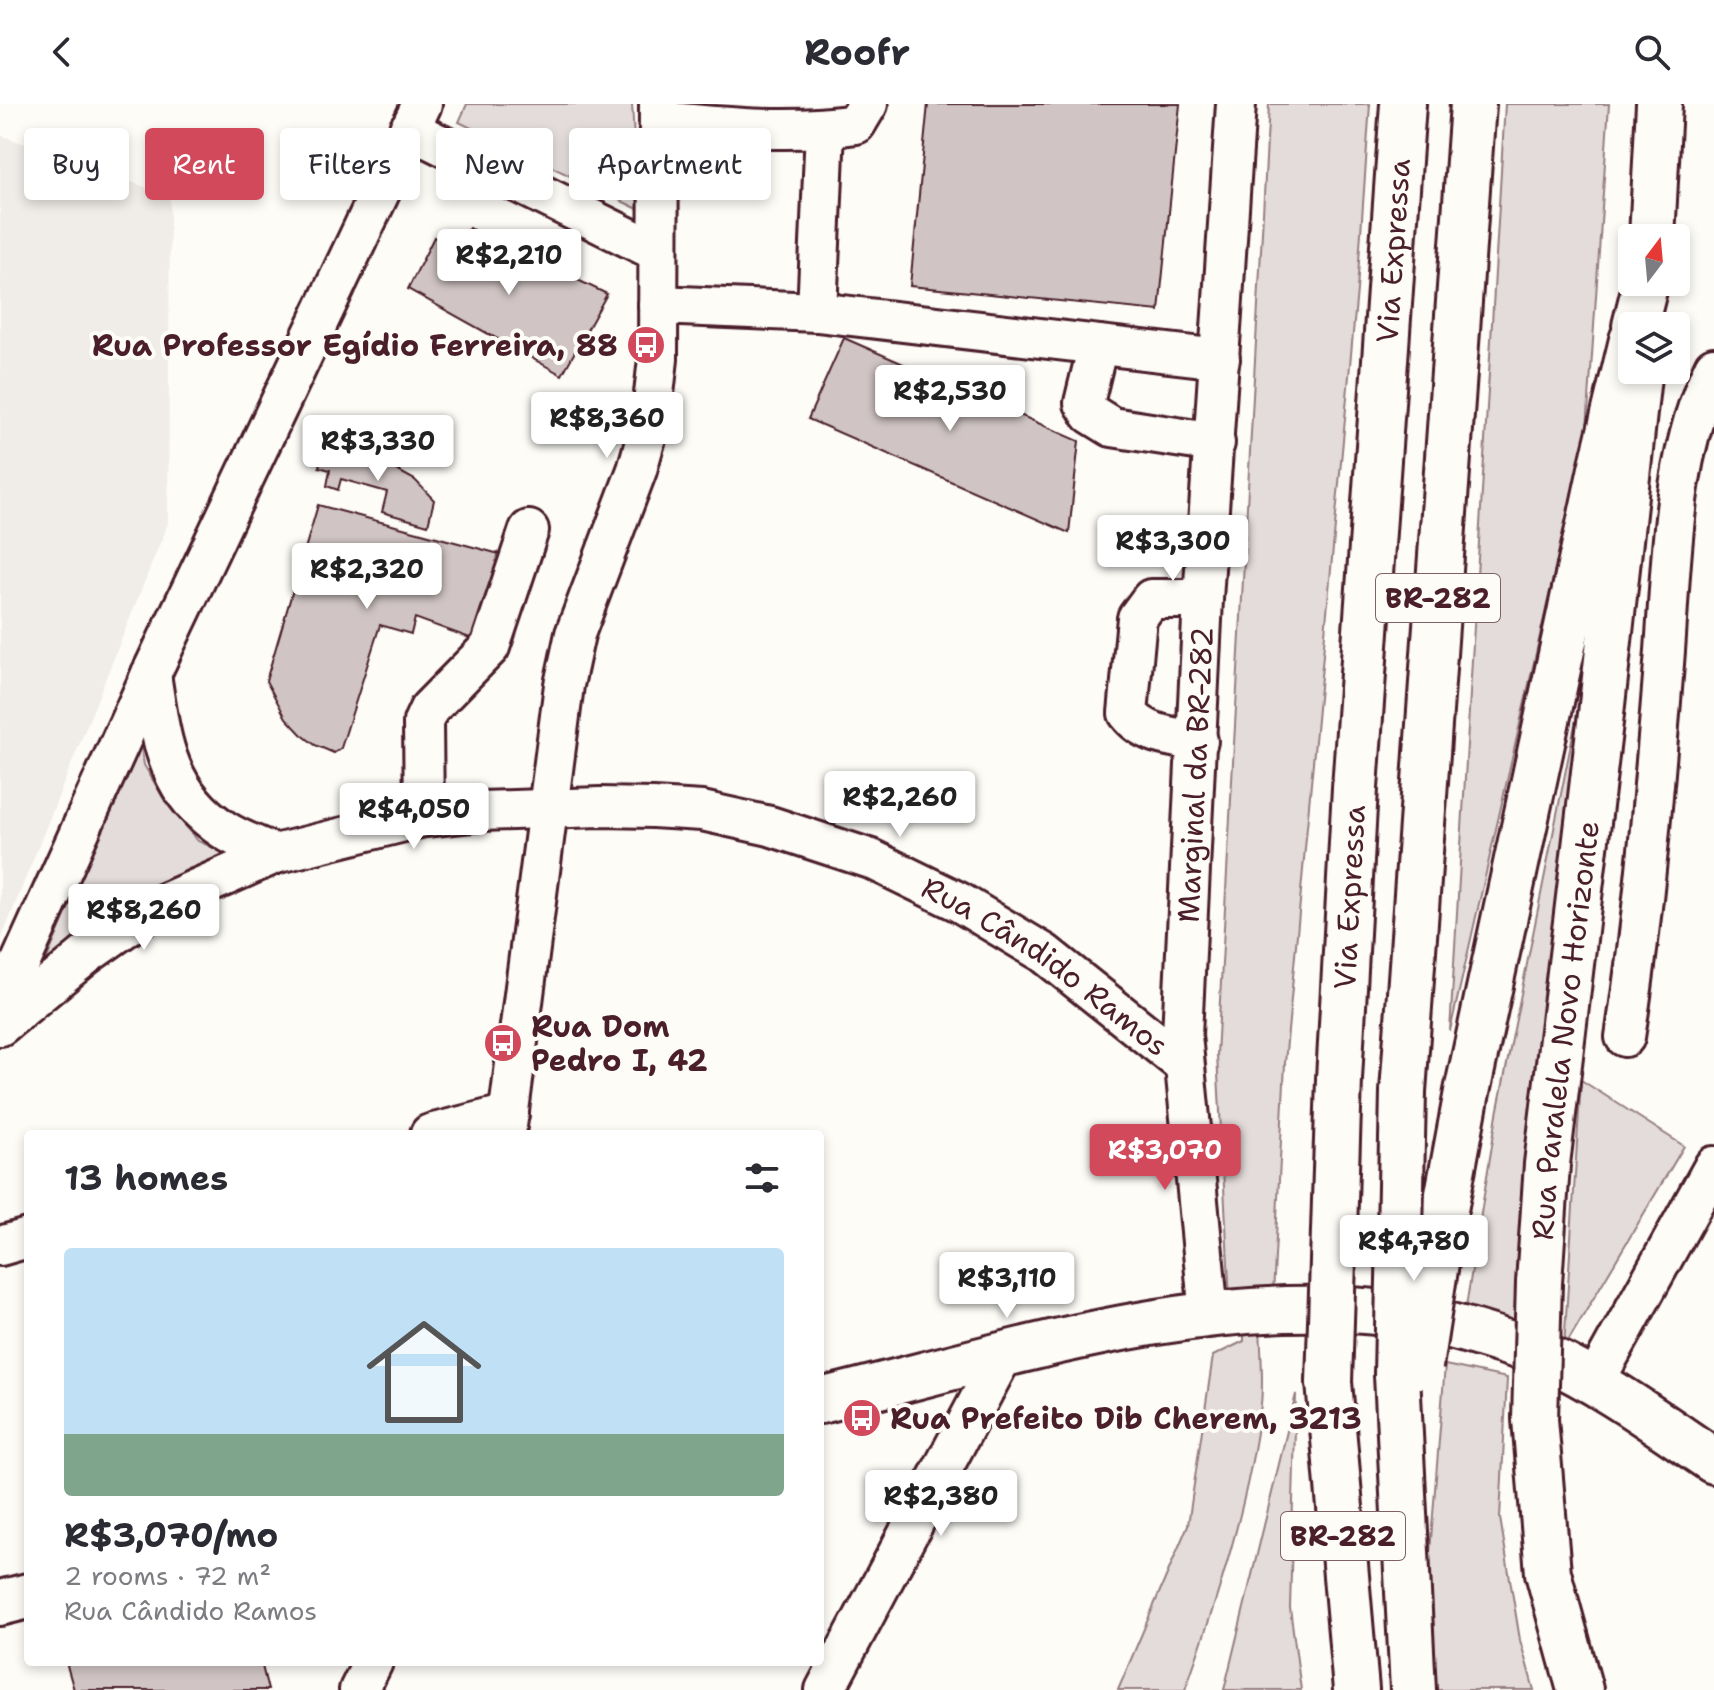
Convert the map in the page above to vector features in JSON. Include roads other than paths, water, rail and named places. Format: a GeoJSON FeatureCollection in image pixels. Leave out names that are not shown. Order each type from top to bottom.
{"type":"FeatureCollection","features":[{"type":"Feature","properties":{"kind":"main road","name":"Via Expressa"},"geometry":{"type":"LineString","coordinates":[[1356,1690],[1329,1382],[1339,1079],[1355,788],[1403,104]]}},
{"type":"Feature","properties":{"kind":"main road","name":"BR-282"},"geometry":{"type":"LineString","coordinates":[[1413,1690],[1401,1484],[1408,1378],[1403,1092],[1473,104]]}},
{"type":"Feature","properties":{"kind":"main road"},"geometry":{"type":"LineString","coordinates":[[1653,224],[1665,112]]}},
{"type":"Feature","properties":{"kind":"main road"},"geometry":{"type":"LineString","coordinates":[[1408,1378],[1440,1237],[1473,1061],[1622,384]]}},
{"type":"Feature","properties":{"kind":"main road","name":"Rua Paralela Novo Horizonte"},"geometry":{"type":"LineString","coordinates":[[1580,1690],[1548,1573],[1535,1419],[1539,1283],[1547,1164],[1637,384]]}},
{"type":"Feature","properties":{"kind":"main road"},"geometry":{"type":"LineString","coordinates":[[824,1400],[1128,1326],[1282,1308],[1394,1314],[1464,1329],[1541,1354],[1595,1381],[1714,1461]]}},
{"type":"Feature","properties":{"kind":"main road"},"geometry":{"type":"LineString","coordinates":[[0,1603],[24,1597]]}},
{"type":"Feature","properties":{"kind":"street"},"geometry":{"type":"LineString","coordinates":[[461,1130],[508,1124],[557,725],[575,634],[637,470],[651,420],[658,359],[659,112],[721,127],[825,129],[856,124],[868,104]]}},
{"type":"Feature","properties":{"kind":"street","name":"Marginal da BR-282"},"geometry":{"type":"LineString","coordinates":[[1182,1063],[1203,599],[1236,104]]}},
{"type":"Feature","properties":{"kind":"street"},"geometry":{"type":"LineString","coordinates":[[0,1008],[151,674],[416,117],[658,252]]}},
{"type":"Feature","properties":{"kind":"street"},"geometry":{"type":"LineString","coordinates":[[817,312],[825,129]]}},
{"type":"Feature","properties":{"kind":"street"},"geometry":{"type":"LineString","coordinates":[[658,305],[817,312],[1220,359]]}},
{"type":"Feature","properties":{"kind":"street"},"geometry":{"type":"LineString","coordinates":[[1098,345],[1084,403],[1091,414],[1112,427],[1215,443]]}},
{"type":"Feature","properties":{"kind":"street"},"geometry":{"type":"LineString","coordinates":[[1625,1037],[1637,959],[1678,490],[1691,429],[1714,367]]}},
{"type":"Feature","properties":{"kind":"street"},"geometry":{"type":"LineString","coordinates":[[424,817],[423,722],[429,709],[490,647],[529,530]]}},
{"type":"Feature","properties":{"kind":"street"},"geometry":{"type":"LineString","coordinates":[[1198,741],[1142,728],[1128,713],[1137,618],[1143,606],[1151,599],[1203,599]]}},
{"type":"Feature","properties":{"kind":"street"},"geometry":{"type":"LineString","coordinates":[[151,674],[162,745],[178,784],[198,808],[225,830],[275,854]]}},
{"type":"Feature","properties":{"kind":"street","name":"Rua Cândido Ramos"},"geometry":{"type":"LineString","coordinates":[[0,1026],[86,955],[153,908],[275,854],[424,817],[481,811],[600,807],[702,811],[770,826],[871,859],[959,902],[1044,953],[1182,1063],[1209,1315]]}},
{"type":"Feature","properties":{"kind":"street"},"geometry":{"type":"LineString","coordinates":[[1595,1381],[1714,1166]]}},
{"type":"Feature","properties":{"kind":"street"},"geometry":{"type":"LineString","coordinates":[[0,1246],[24,1239]]}},
{"type":"Feature","properties":{"kind":"street"},"geometry":{"type":"LineString","coordinates":[[825,1690],[1002,1357]]}},
{"type":"Feature","properties":{"kind":"street"},"geometry":{"type":"LineString","coordinates":[[359,1690],[371,1666]]}},
{"type":"Feature","properties":{"kind":"place","name":"Rua Professor Egídio Ferreira, 88"},"geometry":{"type":"Point","coordinates":[646,345]}},
{"type":"Feature","properties":{"kind":"place","name":"Rua Dom Pedro I, 42"},"geometry":{"type":"Point","coordinates":[503,1043]}},
{"type":"Feature","properties":{"kind":"place","name":"Rua Prefeito Dib Cherem, 3213"},"geometry":{"type":"Point","coordinates":[862,1418]}}]}
